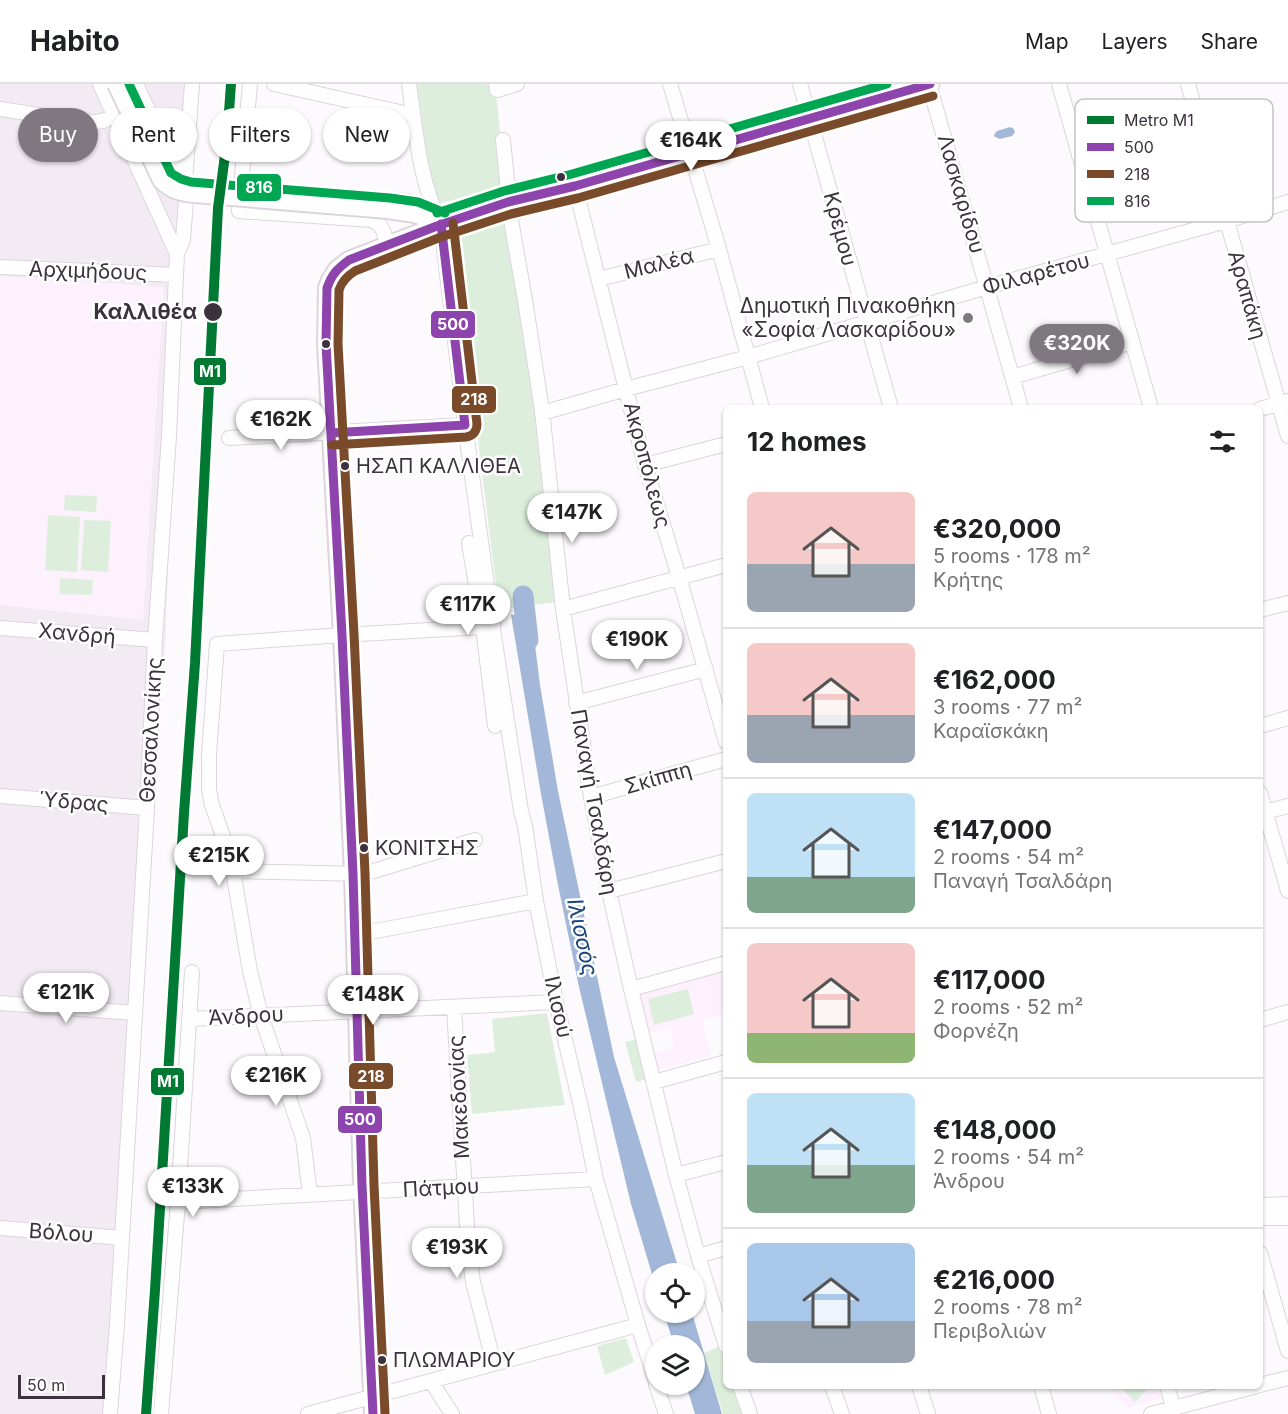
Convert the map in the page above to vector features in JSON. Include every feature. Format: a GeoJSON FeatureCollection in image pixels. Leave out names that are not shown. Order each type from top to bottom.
{"type":"FeatureCollection","features":[{"type":"Feature","properties":{"kind":"main road"},"geometry":{"type":"LineString","coordinates":[[441,224],[508,202],[575,186],[930,84]]}},
{"type":"Feature","properties":{"kind":"street"},"geometry":{"type":"LineString","coordinates":[[100,84],[112,108]]}},
{"type":"Feature","properties":{"kind":"street"},"geometry":{"type":"LineString","coordinates":[[116,84],[161,180],[173,190],[206,195],[388,210],[415,214],[441,224]]}},
{"type":"Feature","properties":{"kind":"street"},"geometry":{"type":"LineString","coordinates":[[136,84],[162,140],[185,181]]}},
{"type":"Feature","properties":{"kind":"street","name":"Θεσσαλονίκης"},"geometry":{"type":"LineString","coordinates":[[110,1414],[169,436],[177,254],[183,240],[192,84]]}},
{"type":"Feature","properties":{"kind":"street"},"geometry":{"type":"LineString","coordinates":[[250,84],[239,211],[371,220],[382,227],[387,246]]}},
{"type":"Feature","properties":{"kind":"street"},"geometry":{"type":"LineString","coordinates":[[274,84],[413,115]]}},
{"type":"Feature","properties":{"kind":"street"},"geometry":{"type":"LineString","coordinates":[[409,84],[424,179],[433,210],[441,224],[488,626],[495,726]]}},
{"type":"Feature","properties":{"kind":"street"},"geometry":{"type":"LineString","coordinates":[[496,87],[517,84]]}},
{"type":"Feature","properties":{"kind":"street"},"geometry":{"type":"LineString","coordinates":[[669,84],[719,249],[761,405]]}},
{"type":"Feature","properties":{"kind":"street","name":"Κρέμου"},"geometry":{"type":"LineString","coordinates":[[800,84],[890,405]]}},
{"type":"Feature","properties":{"kind":"street","name":"Λασκαρίδου"},"geometry":{"type":"LineString","coordinates":[[930,84],[1020,405]]}},
{"type":"Feature","properties":{"kind":"street"},"geometry":{"type":"LineString","coordinates":[[1059,84],[1075,142]]}},
{"type":"Feature","properties":{"kind":"street","name":"Αραπάκη"},"geometry":{"type":"LineString","coordinates":[[1188,84],[1192,99]]}},
{"type":"Feature","properties":{"kind":"street"},"geometry":{"type":"LineString","coordinates":[[0,109],[77,121],[94,122],[110,118]]}},
{"type":"Feature","properties":{"kind":"street","name":"Παναγή Τσαλδάρη"},"geometry":{"type":"LineString","coordinates":[[503,140],[508,202],[542,413],[563,609],[591,797],[631,989],[676,1175],[723,1337]]}},
{"type":"Feature","properties":{"kind":"street"},"geometry":{"type":"LineString","coordinates":[[136,162],[177,254]]}},
{"type":"Feature","properties":{"kind":"street","name":"Ακροπόλεως"},"geometry":{"type":"LineString","coordinates":[[575,186],[645,465],[723,731]]}},
{"type":"Feature","properties":{"kind":"street"},"geometry":{"type":"LineString","coordinates":[[241,188],[409,201],[420,205],[441,224]]}},
{"type":"Feature","properties":{"kind":"street","name":"Φιλαρέτου"},"geometry":{"type":"LineString","coordinates":[[1273,207],[1288,202]]}},
{"type":"Feature","properties":{"kind":"street"},"geometry":{"type":"LineString","coordinates":[[1098,222],[1150,405]]}},
{"type":"Feature","properties":{"kind":"street","name":"Φιλαρέτου"},"geometry":{"type":"LineString","coordinates":[[542,413],[1222,222]]}},
{"type":"Feature","properties":{"kind":"street","name":"Αραπάκη"},"geometry":{"type":"LineString","coordinates":[[1226,222],[1283,403],[1288,436]]}},
{"type":"Feature","properties":{"kind":"street"},"geometry":{"type":"LineString","coordinates":[[373,1406],[362,1192],[353,874],[326,344],[327,294],[330,280],[342,265],[441,224]]}},
{"type":"Feature","properties":{"kind":"street","name":"Μαλέα"},"geometry":{"type":"LineString","coordinates":[[599,279],[719,249]]}},
{"type":"Feature","properties":{"kind":"street","name":"Αρχιμήδους"},"geometry":{"type":"LineString","coordinates":[[0,267],[176,275]]}},
{"type":"Feature","properties":{"kind":"street"},"geometry":{"type":"LineString","coordinates":[[1012,377],[1132,342]]}},
{"type":"Feature","properties":{"kind":"street"},"geometry":{"type":"LineString","coordinates":[[1263,408],[1283,403]]}},
{"type":"Feature","properties":{"kind":"street"},"geometry":{"type":"LineString","coordinates":[[229,438],[465,425]]}},
{"type":"Feature","properties":{"kind":"street"},"geometry":{"type":"LineString","coordinates":[[645,465],[723,445]]}},
{"type":"Feature","properties":{"kind":"street"},"geometry":{"type":"LineString","coordinates":[[469,543],[488,626]]}},
{"type":"Feature","properties":{"kind":"street"},"geometry":{"type":"LineString","coordinates":[[563,609],[723,566]]}},
{"type":"Feature","properties":{"kind":"street"},"geometry":{"type":"LineString","coordinates":[[1263,609],[1288,603]]}},
{"type":"Feature","properties":{"kind":"street"},"geometry":{"type":"LineString","coordinates":[[310,1195],[303,1138],[261,1016],[242,931],[233,871],[209,790],[208,756],[218,644],[488,626]]}},
{"type":"Feature","properties":{"kind":"street","name":"Ιλισού"},"geometry":{"type":"LineString","coordinates":[[488,626],[556,1002],[596,1179],[645,1348]]}},
{"type":"Feature","properties":{"kind":"street","name":"Χανδρή"},"geometry":{"type":"LineString","coordinates":[[0,628],[155,640]]}},
{"type":"Feature","properties":{"kind":"street"},"geometry":{"type":"LineString","coordinates":[[576,703],[706,669]]}},
{"type":"Feature","properties":{"kind":"street"},"geometry":{"type":"LineString","coordinates":[[1263,725],[1288,718]]}},
{"type":"Feature","properties":{"kind":"street","name":"Σκίππη"},"geometry":{"type":"LineString","coordinates":[[591,797],[723,760]]}},
{"type":"Feature","properties":{"kind":"street","name":"Ύδρας"},"geometry":{"type":"LineString","coordinates":[[0,796],[147,808]]}},
{"type":"Feature","properties":{"kind":"street"},"geometry":{"type":"LineString","coordinates":[[1288,806],[1263,812],[1288,891]]}},
{"type":"Feature","properties":{"kind":"street"},"geometry":{"type":"LineString","coordinates":[[233,871],[364,874],[475,840]]}},
{"type":"Feature","properties":{"kind":"street"},"geometry":{"type":"LineString","coordinates":[[609,891],[723,862]]}},
{"type":"Feature","properties":{"kind":"street"},"geometry":{"type":"LineString","coordinates":[[354,935],[536,901]]}},
{"type":"Feature","properties":{"kind":"street"},"geometry":{"type":"LineString","coordinates":[[631,989],[723,964]]}},
{"type":"Feature","properties":{"kind":"street"},"geometry":{"type":"LineString","coordinates":[[161,1414],[178,1202],[192,972]]}},
{"type":"Feature","properties":{"kind":"street","name":"Άνδρου"},"geometry":{"type":"LineString","coordinates":[[189,1019],[556,1002]]}},
{"type":"Feature","properties":{"kind":"street"},"geometry":{"type":"LineString","coordinates":[[0,1003],[135,1013]]}},
{"type":"Feature","properties":{"kind":"street","name":"Μακεδονίας"},"geometry":{"type":"LineString","coordinates":[[454,1008],[468,1242],[473,1282],[494,1364]]}},
{"type":"Feature","properties":{"kind":"street"},"geometry":{"type":"LineString","coordinates":[[1263,1019],[1288,1012]]}},
{"type":"Feature","properties":{"kind":"street"},"geometry":{"type":"LineString","coordinates":[[654,1082],[723,1063]]}},
{"type":"Feature","properties":{"kind":"street"},"geometry":{"type":"LineString","coordinates":[[676,1175],[723,1163]]}},
{"type":"Feature","properties":{"kind":"street","name":"Πάτμου"},"geometry":{"type":"LineString","coordinates":[[178,1202],[596,1179]]}},
{"type":"Feature","properties":{"kind":"street"},"geometry":{"type":"LineString","coordinates":[[1263,1206],[1288,1204]]}},
{"type":"Feature","properties":{"kind":"street"},"geometry":{"type":"LineString","coordinates":[[1263,1218],[1288,1218]]}},
{"type":"Feature","properties":{"kind":"street","name":"Βόλου"},"geometry":{"type":"LineString","coordinates":[[0,1228],[122,1238]]}},
{"type":"Feature","properties":{"kind":"street"},"geometry":{"type":"LineString","coordinates":[[698,1256],[723,1249]]}},
{"type":"Feature","properties":{"kind":"street"},"geometry":{"type":"LineString","coordinates":[[1263,1264],[1288,1351]]}},
{"type":"Feature","properties":{"kind":"street"},"geometry":{"type":"LineString","coordinates":[[308,1414],[373,1406],[431,1381],[638,1325]]}},
{"type":"Feature","properties":{"kind":"street"},"geometry":{"type":"LineString","coordinates":[[1263,1385],[1288,1378]]}},
{"type":"Feature","properties":{"kind":"street"},"geometry":{"type":"LineString","coordinates":[[431,1381],[452,1414]]}},
{"type":"Feature","properties":{"kind":"street"},"geometry":{"type":"LineString","coordinates":[[741,1389],[750,1414]]}},
{"type":"Feature","properties":{"kind":"street"},"geometry":{"type":"LineString","coordinates":[[833,1389],[842,1414]]}},
{"type":"Feature","properties":{"kind":"street"},"geometry":{"type":"LineString","coordinates":[[920,1389],[928,1414]]}},
{"type":"Feature","properties":{"kind":"street"},"geometry":{"type":"LineString","coordinates":[[1042,1389],[1049,1414]]}},
{"type":"Feature","properties":{"kind":"street"},"geometry":{"type":"LineString","coordinates":[[1168,1389],[1174,1411]]}},
{"type":"Feature","properties":{"kind":"street"},"geometry":{"type":"LineString","coordinates":[[1151,1414],[1174,1411],[1249,1389]]}},
{"type":"Feature","properties":{"kind":"street","name":"Ιλισού"},"geometry":{"type":"LineString","coordinates":[[660,1395],[666,1414]]}},
{"type":"Feature","properties":{"kind":"shaded area"},"geometry":{"type":"Polygon","coordinates":[[[0,84],[187,84],[185,108],[110,108],[110,162],[182,162],[173,286],[171,486],[165,652],[149,822],[111,1414],[0,1414],[0,84]]]}},
{"type":"Feature","properties":{"kind":"shaded area"},"geometry":{"type":"Polygon","coordinates":[[[0,276],[164,287],[143,620],[0,605],[0,276]]]}},
{"type":"Feature","properties":{"kind":"shaded area"},"geometry":{"type":"Polygon","coordinates":[[[723,970],[723,1015],[702,1020],[711,1056],[658,1070],[654,1053],[674,1048],[670,1028],[649,1033],[638,993],[723,970]]]}},
{"type":"Feature","properties":{"kind":"shaded area"},"geometry":{"type":"Polygon","coordinates":[[[1111,1389],[1159,1389],[1161,1398],[1128,1408],[1111,1389]]]}},
{"type":"Feature","properties":{"kind":"green space"},"geometry":{"type":"Polygon","coordinates":[[[415,84],[495,84],[505,174],[502,188],[441,203],[438,201],[428,175],[415,84]]]}},
{"type":"Feature","properties":{"kind":"green space"},"geometry":{"type":"Polygon","coordinates":[[[506,218],[536,406],[558,602],[499,609],[472,377],[452,239],[467,231],[506,218]]]}},
{"type":"Feature","properties":{"kind":"green space"},"geometry":{"type":"Polygon","coordinates":[[[65,495],[97,496],[96,512],[64,510],[65,495]]]}},
{"type":"Feature","properties":{"kind":"green space"},"geometry":{"type":"Polygon","coordinates":[[[48,515],[80,517],[77,572],[45,570],[48,515]]]}},
{"type":"Feature","properties":{"kind":"green space"},"geometry":{"type":"Polygon","coordinates":[[[84,520],[111,521],[108,572],[81,570],[84,520]]]}},
{"type":"Feature","properties":{"kind":"green space"},"geometry":{"type":"Polygon","coordinates":[[[60,578],[93,580],[92,595],[59,594],[60,578]]]}},
{"type":"Feature","properties":{"kind":"green space"},"geometry":{"type":"Polygon","coordinates":[[[688,989],[694,1014],[654,1025],[648,999],[688,989]]]}},
{"type":"Feature","properties":{"kind":"green space"},"geometry":{"type":"Polygon","coordinates":[[[547,1013],[565,1105],[472,1114],[467,1055],[495,1052],[492,1019],[547,1013]]]}},
{"type":"Feature","properties":{"kind":"green space"},"geometry":{"type":"Polygon","coordinates":[[[641,1038],[650,1078],[636,1082],[625,1042],[641,1038]]]}},
{"type":"Feature","properties":{"kind":"green space"},"geometry":{"type":"Polygon","coordinates":[[[626,1338],[634,1362],[605,1375],[597,1346],[626,1338]]]}},
{"type":"Feature","properties":{"kind":"green space"},"geometry":{"type":"Polygon","coordinates":[[[721,1346],[723,1389],[737,1389],[746,1414],[723,1414],[705,1356],[705,1353],[721,1346]]]}},
{"type":"Feature","properties":{"kind":"green space"},"geometry":{"type":"Polygon","coordinates":[[[1122,1389],[1148,1389],[1135,1402],[1122,1389]]]}},
{"type":"Feature","properties":{"kind":"water"},"geometry":{"type":"Polygon","coordinates":[[[1010,127],[1015,132],[1012,136],[1000,139],[995,137],[997,131],[1010,127]]]}},
{"type":"Feature","properties":{"kind":"water"},"geometry":{"type":"Polygon","coordinates":[[[531,613],[540,685],[558,791],[614,1057],[677,1263],[649,1263],[631,1204],[579,987],[558,885],[511,615],[531,613]]]}},
{"type":"Feature","properties":{"kind":"water"},"geometry":{"type":"Polygon","coordinates":[[[667,1323],[695,1323],[699,1335],[671,1335],[667,1323]]]}},
{"type":"Feature","properties":{"kind":"water"},"geometry":{"type":"Polygon","coordinates":[[[705,1357],[722,1414],[695,1414],[689,1395],[705,1395],[705,1357]]]}},
{"type":"Feature","properties":{"kind":"waterway","name":"Ιλισσός"},"geometry":{"type":"LineString","coordinates":[[523,596],[528,640]]}},
{"type":"Feature","properties":{"kind":"metro line","name":"Μ1"},"geometry":{"type":"LineString","coordinates":[[146,1414],[195,663],[218,208],[227,140],[231,84]]}},
{"type":"Feature","properties":{"kind":"transit line","name":"816"},"geometry":{"type":"LineString","coordinates":[[129,84],[171,173],[181,179],[191,182],[390,198],[418,202],[445,213]]}},
{"type":"Feature","properties":{"kind":"transit line","name":"816"},"geometry":{"type":"LineString","coordinates":[[437,213],[504,191],[572,174],[887,84]]}},
{"type":"Feature","properties":{"kind":"transit line","name":"500"},"geometry":{"type":"LineString","coordinates":[[373,1414],[362,1185],[353,874],[326,344],[329,283],[335,272],[349,260],[508,202],[575,186],[930,84]]}},
{"type":"Feature","properties":{"kind":"transit line","name":"218"},"geometry":{"type":"LineString","coordinates":[[385,1413],[374,1185],[365,873],[338,344],[340,287],[345,279],[355,271],[441,237],[511,214],[578,198],[933,96]]}},
{"type":"Feature","properties":{"kind":"transit line","name":"218"},"geometry":{"type":"LineString","coordinates":[[332,445],[466,437],[471,436],[475,431],[477,424],[453,223]]}},
{"type":"Feature","properties":{"kind":"transit line","name":"500"},"geometry":{"type":"LineString","coordinates":[[441,224],[465,425]]}},
{"type":"Feature","properties":{"kind":"transit line","name":"500"},"geometry":{"type":"LineString","coordinates":[[331,433],[465,425]]}},
{"type":"Feature","properties":{"kind":"place","name":"Καλλιθέα"},"geometry":{"type":"Point","coordinates":[213,312]}},
{"type":"Feature","properties":{"kind":"place","name":"Δημοτική Πινακοθήκη «Σοφία Λασκαρίδου»"},"geometry":{"type":"Point","coordinates":[968,318]}},
{"type":"Feature","properties":{"kind":"place","name":"ΗΣΑΠ ΚΑΛΛΙΘΕΑ"},"geometry":{"type":"Point","coordinates":[345,466]}},
{"type":"Feature","properties":{"kind":"place","name":"ΚΟΝΙΤΣΗΣ"},"geometry":{"type":"Point","coordinates":[364,848]}},
{"type":"Feature","properties":{"kind":"place","name":"ΠΛΩΜΑΡΙΟΥ"},"geometry":{"type":"Point","coordinates":[382,1360]}}]}
